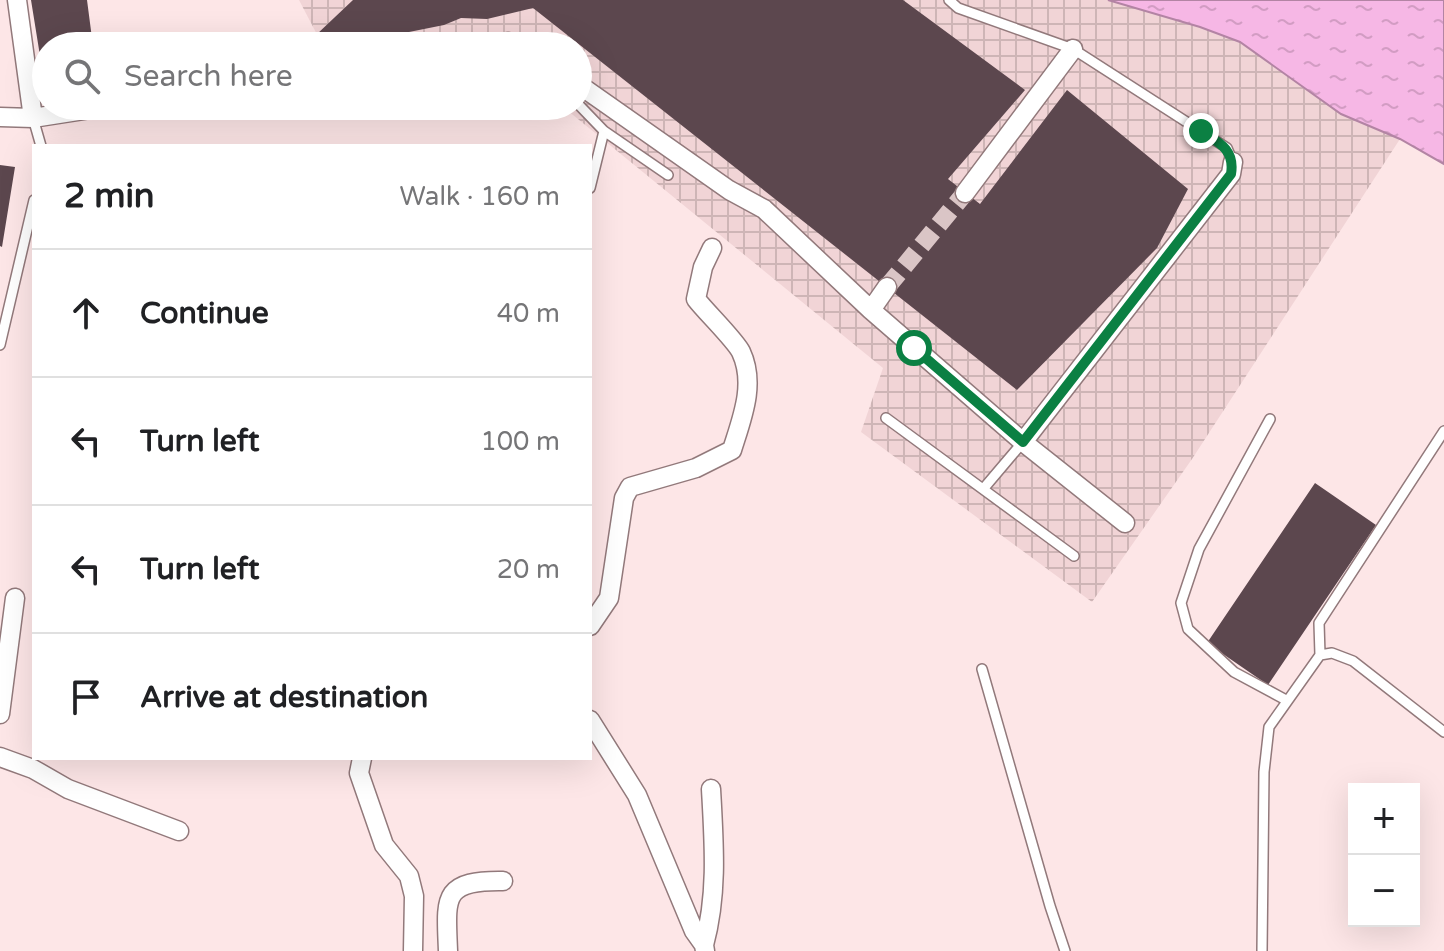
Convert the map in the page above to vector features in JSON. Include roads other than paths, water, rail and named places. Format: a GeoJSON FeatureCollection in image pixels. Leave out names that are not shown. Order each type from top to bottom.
{"type":"FeatureCollection","features":[{"type":"Feature","properties":{"kind":"street"},"geometry":{"type":"LineString","coordinates":[[17,0],[32,111]]}},
{"type":"Feature","properties":{"kind":"street"},"geometry":{"type":"LineString","coordinates":[[965,193],[1073,49]]}},
{"type":"Feature","properties":{"kind":"street"},"geometry":{"type":"LineString","coordinates":[[592,94],[729,190],[764,209],[871,310],[1023,442],[1125,523]]}},
{"type":"Feature","properties":{"kind":"street"},"geometry":{"type":"LineString","coordinates":[[0,117],[32,118]]}},
{"type":"Feature","properties":{"kind":"street"},"geometry":{"type":"LineString","coordinates":[[1023,442],[1231,174],[1233,162]]}},
{"type":"Feature","properties":{"kind":"street"},"geometry":{"type":"LineString","coordinates":[[592,623],[609,598],[624,498],[630,487],[696,468],[732,450],[746,406],[748,375],[740,350],[696,299],[703,267],[712,248]]}},
{"type":"Feature","properties":{"kind":"street"},"geometry":{"type":"LineString","coordinates":[[871,310],[887,287]]}},
{"type":"Feature","properties":{"kind":"street"},"geometry":{"type":"LineString","coordinates":[[0,714],[15,598]]}},
{"type":"Feature","properties":{"kind":"street"},"geometry":{"type":"LineString","coordinates":[[592,723],[637,795],[694,931],[705,948]]}},
{"type":"Feature","properties":{"kind":"street"},"geometry":{"type":"LineString","coordinates":[[0,757],[36,764],[68,789],[179,831]]}},
{"type":"Feature","properties":{"kind":"street"},"geometry":{"type":"LineString","coordinates":[[362,760],[359,773],[384,845],[409,876],[414,896],[413,951]]}},
{"type":"Feature","properties":{"kind":"street"},"geometry":{"type":"LineString","coordinates":[[705,948],[716,879],[711,789]]}},
{"type":"Feature","properties":{"kind":"street"},"geometry":{"type":"LineString","coordinates":[[448,951],[447,910],[451,893],[479,880],[503,881]]}},
{"type":"Feature","properties":{"kind":"lane"},"geometry":{"type":"LineString","coordinates":[[949,0],[958,8],[1073,49],[1227,148],[1233,162]]}},
{"type":"Feature","properties":{"kind":"lane"},"geometry":{"type":"LineString","coordinates":[[592,119],[604,131],[668,175]]}},
{"type":"Feature","properties":{"kind":"lane"},"geometry":{"type":"LineString","coordinates":[[34,120],[40,144]]}},
{"type":"Feature","properties":{"kind":"lane"},"geometry":{"type":"LineString","coordinates":[[592,180],[604,131]]}},
{"type":"Feature","properties":{"kind":"lane"},"geometry":{"type":"LineString","coordinates":[[0,345],[32,209]]}},
{"type":"Feature","properties":{"kind":"lane"},"geometry":{"type":"LineString","coordinates":[[886,418],[1074,556]]}},
{"type":"Feature","properties":{"kind":"lane"},"geometry":{"type":"LineString","coordinates":[[1270,419],[1199,549],[1181,603],[1188,629],[1234,672],[1286,700]]}},
{"type":"Feature","properties":{"kind":"lane"},"geometry":{"type":"LineString","coordinates":[[1262,951],[1264,772],[1269,727],[1320,655],[1319,623],[1444,431]]}},
{"type":"Feature","properties":{"kind":"lane"},"geometry":{"type":"LineString","coordinates":[[984,488],[1023,442]]}},
{"type":"Feature","properties":{"kind":"lane"},"geometry":{"type":"LineString","coordinates":[[1320,655],[1332,653],[1353,661],[1444,732]]}},
{"type":"Feature","properties":{"kind":"lane"},"geometry":{"type":"LineString","coordinates":[[982,669],[1065,951]]}},
{"type":"Feature","properties":{"kind":"water"},"geometry":{"type":"Polygon","coordinates":[[[1108,0],[1444,0],[1444,164],[1400,139],[1341,114],[1240,42],[1108,0]]]}},
{"type":"Feature","properties":{"kind":"tunnel"},"geometry":{"type":"LineString","coordinates":[[887,287],[965,193]]}}]}
